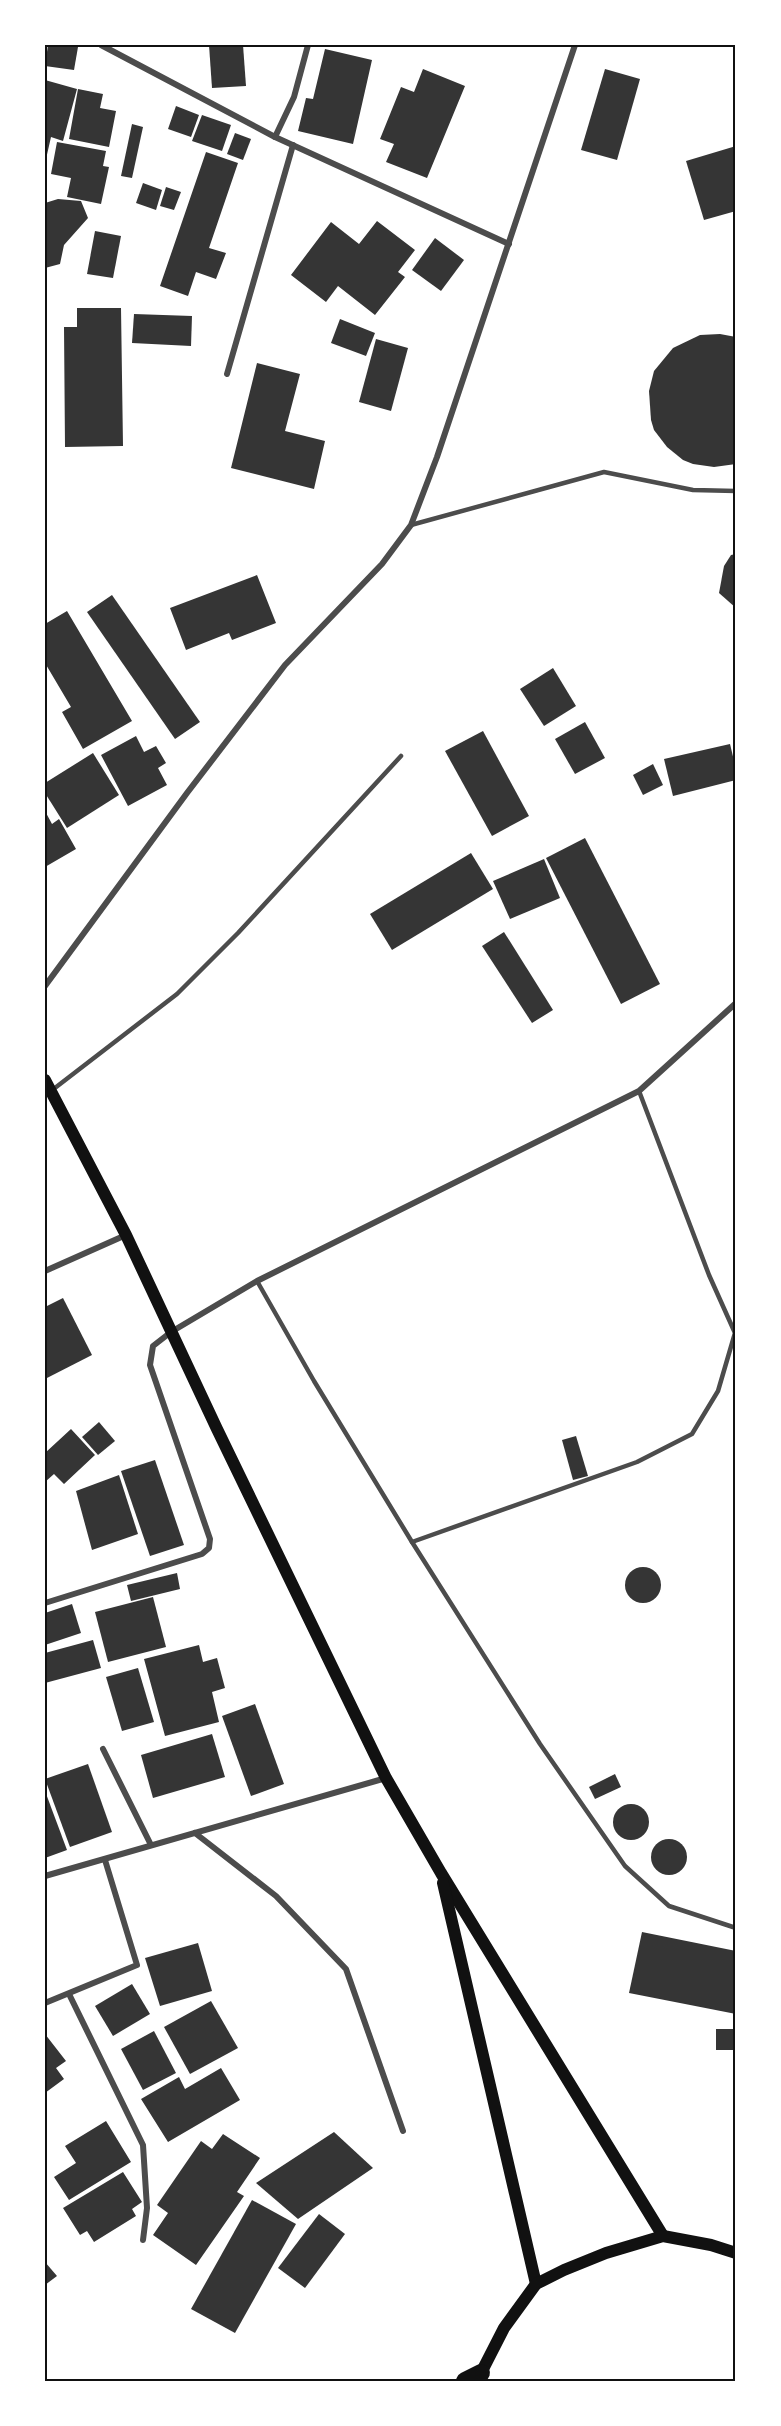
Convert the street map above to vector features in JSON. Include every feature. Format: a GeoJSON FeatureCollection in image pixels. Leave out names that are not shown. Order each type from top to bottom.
{"type":"FeatureCollection","features":[{"type":"Feature","properties":{"kind":"main road"},"geometry":{"type":"LineString","coordinates":[[48,1086],[126,1235],[386,1778],[441,1874],[663,2236]]}},
{"type":"Feature","properties":{"kind":"main road"},"geometry":{"type":"LineString","coordinates":[[441,1874],[536,2284]]}},
{"type":"Feature","properties":{"kind":"main road"},"geometry":{"type":"LineString","coordinates":[[476,2378],[504,2328],[536,2284],[606,2253],[663,2236],[711,2245],[736,2253]]}},
{"type":"Feature","properties":{"kind":"street"},"geometry":{"type":"LineString","coordinates":[[101,45],[275,137],[509,244]]}},
{"type":"Feature","properties":{"kind":"street"},"geometry":{"type":"LineString","coordinates":[[275,137],[294,97],[308,45]]}},
{"type":"Feature","properties":{"kind":"street"},"geometry":{"type":"LineString","coordinates":[[45,986],[187,793],[285,665],[382,564],[411,525],[437,457],[576,45]]}},
{"type":"Feature","properties":{"kind":"street"},"geometry":{"type":"LineString","coordinates":[[227,374],[293,145]]}},
{"type":"Feature","properties":{"kind":"street"},"geometry":{"type":"LineString","coordinates":[[45,1603],[202,1554],[209,1548],[210,1539],[150,1365],[153,1346],[171,1332],[257,1281],[639,1091],[736,1003]]}},
{"type":"Feature","properties":{"kind":"street"},"geometry":{"type":"LineString","coordinates":[[45,1271],[126,1235]]}},
{"type":"Feature","properties":{"kind":"street"},"geometry":{"type":"LineString","coordinates":[[103,1749],[151,1845]]}},
{"type":"Feature","properties":{"kind":"street"},"geometry":{"type":"LineString","coordinates":[[45,1876],[386,1778]]}},
{"type":"Feature","properties":{"kind":"street"},"geometry":{"type":"LineString","coordinates":[[195,1833],[276,1896],[346,1969],[403,2132]]}},
{"type":"Feature","properties":{"kind":"street"},"geometry":{"type":"LineString","coordinates":[[45,2003],[137,1965],[105,1860]]}},
{"type":"Feature","properties":{"kind":"street"},"geometry":{"type":"LineString","coordinates":[[69,1994],[143,2145],[147,2208],[143,2240]]}},
{"type":"Feature","properties":{"kind":"lane"},"geometry":{"type":"LineString","coordinates":[[411,525],[604,472],[693,490],[736,491]]}},
{"type":"Feature","properties":{"kind":"lane"},"geometry":{"type":"LineString","coordinates":[[48,1086],[177,994],[238,933],[401,756]]}},
{"type":"Feature","properties":{"kind":"lane"},"geometry":{"type":"LineString","coordinates":[[412,1542],[637,1462],[692,1434],[718,1391],[735,1334],[709,1275],[639,1091]]}},
{"type":"Feature","properties":{"kind":"lane"},"geometry":{"type":"LineString","coordinates":[[257,1281],[314,1381],[412,1542],[540,1744],[625,1866],[669,1906],[736,1928]]}},
{"type":"Feature","properties":{"kind":"building"},"geometry":{"type":"Polygon","coordinates":[[[48,45],[78,47],[74,70],[45,66],[48,45]]]}},
{"type":"Feature","properties":{"kind":"building"},"geometry":{"type":"Polygon","coordinates":[[[209,45],[243,45],[246,86],[212,88],[209,45]]]}},
{"type":"Feature","properties":{"kind":"building"},"geometry":{"type":"Polygon","coordinates":[[[325,49],[372,60],[353,144],[298,131],[306,98],[313,99],[325,49]]]}},
{"type":"Feature","properties":{"kind":"building"},"geometry":{"type":"Polygon","coordinates":[[[423,69],[465,86],[427,178],[386,162],[394,144],[380,139],[401,87],[414,92],[423,69]]]}},
{"type":"Feature","properties":{"kind":"building"},"geometry":{"type":"Polygon","coordinates":[[[605,69],[640,79],[617,160],[581,150],[605,69]]]}},
{"type":"Feature","properties":{"kind":"building"},"geometry":{"type":"Polygon","coordinates":[[[45,80],[77,89],[63,141],[51,137],[46,159],[45,80]]]}},
{"type":"Feature","properties":{"kind":"building"},"geometry":{"type":"Polygon","coordinates":[[[78,89],[103,94],[100,108],[116,111],[109,147],[69,139],[78,89]]]}},
{"type":"Feature","properties":{"kind":"building"},"geometry":{"type":"Polygon","coordinates":[[[176,106],[199,115],[191,137],[168,129],[176,106]]]}},
{"type":"Feature","properties":{"kind":"building"},"geometry":{"type":"Polygon","coordinates":[[[202,115],[231,125],[222,151],[192,141],[202,115]]]}},
{"type":"Feature","properties":{"kind":"building"},"geometry":{"type":"Polygon","coordinates":[[[132,124],[143,127],[132,178],[121,176],[132,124]]]}},
{"type":"Feature","properties":{"kind":"building"},"geometry":{"type":"Polygon","coordinates":[[[235,133],[251,139],[243,160],[227,154],[235,133]]]}},
{"type":"Feature","properties":{"kind":"building"},"geometry":{"type":"Polygon","coordinates":[[[57,142],[106,151],[103,166],[109,167],[101,204],[67,197],[71,178],[51,174],[57,142]]]}},
{"type":"Feature","properties":{"kind":"building"},"geometry":{"type":"Polygon","coordinates":[[[736,146],[736,211],[704,220],[686,161],[736,146]]]}},
{"type":"Feature","properties":{"kind":"building"},"geometry":{"type":"Polygon","coordinates":[[[206,152],[238,163],[209,248],[226,253],[216,279],[196,272],[188,296],[160,286],[206,152]]]}},
{"type":"Feature","properties":{"kind":"building"},"geometry":{"type":"Polygon","coordinates":[[[143,183],[162,190],[156,210],[136,203],[143,183]]]}},
{"type":"Feature","properties":{"kind":"building"},"geometry":{"type":"Polygon","coordinates":[[[166,187],[181,192],[174,210],[160,206],[166,187]]]}},
{"type":"Feature","properties":{"kind":"building"},"geometry":{"type":"Polygon","coordinates":[[[58,199],[81,201],[88,218],[64,245],[60,264],[45,268],[45,203],[58,199]]]}},
{"type":"Feature","properties":{"kind":"building"},"geometry":{"type":"Polygon","coordinates":[[[377,221],[415,250],[398,272],[405,277],[375,315],[338,286],[326,302],[291,275],[331,222],[359,244],[377,221]]]}},
{"type":"Feature","properties":{"kind":"building"},"geometry":{"type":"Polygon","coordinates":[[[95,231],[121,236],[113,278],[87,274],[95,231]]]}},
{"type":"Feature","properties":{"kind":"building"},"geometry":{"type":"Polygon","coordinates":[[[435,238],[464,260],[441,291],[412,270],[435,238]]]}},
{"type":"Feature","properties":{"kind":"building"},"geometry":{"type":"Polygon","coordinates":[[[77,308],[121,308],[123,446],[65,447],[64,327],[77,327],[77,308]]]}},
{"type":"Feature","properties":{"kind":"building"},"geometry":{"type":"Polygon","coordinates":[[[134,314],[192,316],[191,346],[132,343],[134,314]]]}},
{"type":"Feature","properties":{"kind":"building"},"geometry":{"type":"Polygon","coordinates":[[[340,319],[375,333],[366,356],[331,343],[340,319]]]}},
{"type":"Feature","properties":{"kind":"building"},"geometry":{"type":"Polygon","coordinates":[[[720,334],[736,337],[736,464],[714,467],[683,460],[667,447],[654,430],[649,391],[654,371],[673,348],[700,335],[720,334]]]}},
{"type":"Feature","properties":{"kind":"building"},"geometry":{"type":"Polygon","coordinates":[[[376,339],[408,348],[391,411],[359,402],[376,339]]]}},
{"type":"Feature","properties":{"kind":"building"},"geometry":{"type":"Polygon","coordinates":[[[257,363],[300,374],[285,431],[325,441],[314,489],[231,468],[257,363]]]}},
{"type":"Feature","properties":{"kind":"building"},"geometry":{"type":"Polygon","coordinates":[[[736,554],[736,608],[719,593],[724,566],[731,555],[736,554]]]}},
{"type":"Feature","properties":{"kind":"building"},"geometry":{"type":"Polygon","coordinates":[[[257,575],[276,623],[232,640],[229,633],[186,650],[170,608],[257,575]]]}},
{"type":"Feature","properties":{"kind":"building"},"geometry":{"type":"Polygon","coordinates":[[[112,595],[200,722],[175,739],[87,612],[112,595]]]}},
{"type":"Feature","properties":{"kind":"building"},"geometry":{"type":"Polygon","coordinates":[[[67,611],[132,721],[83,749],[62,712],[71,707],[45,663],[45,624],[67,611]]]}},
{"type":"Feature","properties":{"kind":"building"},"geometry":{"type":"Polygon","coordinates":[[[553,668],[576,706],[544,726],[520,689],[553,668]]]}},
{"type":"Feature","properties":{"kind":"building"},"geometry":{"type":"Polygon","coordinates":[[[585,722],[605,758],[575,774],[555,739],[585,722]]]}},
{"type":"Feature","properties":{"kind":"building"},"geometry":{"type":"Polygon","coordinates":[[[483,731],[529,816],[492,836],[445,751],[483,731]]]}},
{"type":"Feature","properties":{"kind":"building"},"geometry":{"type":"Polygon","coordinates":[[[136,736],[144,752],[156,746],[166,763],[158,768],[167,785],[128,806],[101,755],[136,736]]]}},
{"type":"Feature","properties":{"kind":"building"},"geometry":{"type":"Polygon","coordinates":[[[730,744],[736,769],[736,780],[673,796],[664,759],[730,744]]]}},
{"type":"Feature","properties":{"kind":"building"},"geometry":{"type":"Polygon","coordinates":[[[93,753],[119,795],[67,828],[45,793],[45,783],[93,753]]]}},
{"type":"Feature","properties":{"kind":"building"},"geometry":{"type":"Polygon","coordinates":[[[653,764],[663,785],[643,795],[633,775],[653,764]]]}},
{"type":"Feature","properties":{"kind":"building"},"geometry":{"type":"Polygon","coordinates":[[[45,811],[52,824],[59,819],[76,849],[45,867],[45,811]]]}},
{"type":"Feature","properties":{"kind":"building"},"geometry":{"type":"Polygon","coordinates":[[[585,838],[660,984],[621,1004],[546,858],[585,838]]]}},
{"type":"Feature","properties":{"kind":"building"},"geometry":{"type":"Polygon","coordinates":[[[471,853],[493,889],[392,950],[370,914],[471,853]]]}},
{"type":"Feature","properties":{"kind":"building"},"geometry":{"type":"Polygon","coordinates":[[[544,859],[560,898],[510,919],[493,881],[544,859]]]}},
{"type":"Feature","properties":{"kind":"building"},"geometry":{"type":"Polygon","coordinates":[[[504,932],[553,1010],[532,1023],[482,946],[504,932]]]}},
{"type":"Feature","properties":{"kind":"building"},"geometry":{"type":"Polygon","coordinates":[[[63,1298],[92,1355],[45,1379],[45,1307],[63,1298]]]}},
{"type":"Feature","properties":{"kind":"building"},"geometry":{"type":"Polygon","coordinates":[[[99,1422],[115,1441],[98,1455],[82,1437],[99,1422]]]}},
{"type":"Feature","properties":{"kind":"building"},"geometry":{"type":"Polygon","coordinates":[[[71,1429],[95,1455],[64,1484],[54,1474],[45,1482],[45,1453],[71,1429]]]}},
{"type":"Feature","properties":{"kind":"building"},"geometry":{"type":"Polygon","coordinates":[[[576,1436],[588,1476],[573,1480],[562,1440],[576,1436]]]}},
{"type":"Feature","properties":{"kind":"building"},"geometry":{"type":"Polygon","coordinates":[[[155,1460],[184,1545],[150,1556],[121,1471],[155,1460]]]}},
{"type":"Feature","properties":{"kind":"building"},"geometry":{"type":"Polygon","coordinates":[[[119,1475],[138,1534],[92,1550],[76,1491],[119,1475]]]}},
{"type":"Feature","properties":{"kind":"building"},"geometry":{"type":"Polygon","coordinates":[[[643,1567],[656,1572],[661,1585],[656,1598],[643,1603],[630,1598],[625,1585],[630,1572],[643,1567]]]}},
{"type":"Feature","properties":{"kind":"building"},"geometry":{"type":"Polygon","coordinates":[[[177,1573],[180,1589],[131,1601],[127,1585],[177,1573]]]}},
{"type":"Feature","properties":{"kind":"building"},"geometry":{"type":"Polygon","coordinates":[[[153,1597],[166,1647],[108,1662],[95,1612],[153,1597]]]}},
{"type":"Feature","properties":{"kind":"building"},"geometry":{"type":"Polygon","coordinates":[[[72,1604],[81,1633],[45,1645],[45,1613],[72,1604]]]}},
{"type":"Feature","properties":{"kind":"building"},"geometry":{"type":"Polygon","coordinates":[[[93,1640],[101,1668],[45,1683],[45,1653],[93,1640]]]}},
{"type":"Feature","properties":{"kind":"building"},"geometry":{"type":"Polygon","coordinates":[[[199,1645],[203,1662],[217,1658],[225,1688],[212,1692],[219,1722],[165,1736],[144,1659],[199,1645]]]}},
{"type":"Feature","properties":{"kind":"building"},"geometry":{"type":"Polygon","coordinates":[[[138,1668],[154,1722],[122,1731],[106,1677],[138,1668]]]}},
{"type":"Feature","properties":{"kind":"building"},"geometry":{"type":"Polygon","coordinates":[[[255,1704],[284,1784],[251,1796],[222,1716],[255,1704]]]}},
{"type":"Feature","properties":{"kind":"building"},"geometry":{"type":"Polygon","coordinates":[[[212,1734],[225,1777],[153,1798],[141,1755],[212,1734]]]}},
{"type":"Feature","properties":{"kind":"building"},"geometry":{"type":"Polygon","coordinates":[[[88,1764],[112,1832],[70,1847],[45,1779],[88,1764]]]}},
{"type":"Feature","properties":{"kind":"building"},"geometry":{"type":"Polygon","coordinates":[[[615,1774],[621,1787],[595,1799],[589,1787],[615,1774]]]}},
{"type":"Feature","properties":{"kind":"building"},"geometry":{"type":"Polygon","coordinates":[[[45,1791],[67,1850],[45,1858],[45,1791]]]}},
{"type":"Feature","properties":{"kind":"building"},"geometry":{"type":"Polygon","coordinates":[[[631,1804],[644,1809],[649,1822],[644,1835],[631,1840],[618,1835],[613,1822],[618,1809],[631,1804]]]}},
{"type":"Feature","properties":{"kind":"building"},"geometry":{"type":"Polygon","coordinates":[[[669,1839],[682,1844],[687,1857],[682,1870],[669,1875],[656,1870],[651,1857],[656,1844],[669,1839]]]}},
{"type":"Feature","properties":{"kind":"building"},"geometry":{"type":"Polygon","coordinates":[[[642,1932],[736,1951],[736,2014],[629,1993],[642,1932]]]}},
{"type":"Feature","properties":{"kind":"building"},"geometry":{"type":"Polygon","coordinates":[[[198,1943],[212,1991],[160,2006],[145,1958],[198,1943]]]}},
{"type":"Feature","properties":{"kind":"building"},"geometry":{"type":"Polygon","coordinates":[[[132,1984],[150,2014],[113,2036],[95,2006],[132,1984]]]}},
{"type":"Feature","properties":{"kind":"building"},"geometry":{"type":"Polygon","coordinates":[[[211,2001],[238,2048],[190,2074],[164,2027],[211,2001]]]}},
{"type":"Feature","properties":{"kind":"building"},"geometry":{"type":"Polygon","coordinates":[[[716,2029],[736,2029],[736,2050],[716,2050],[716,2029]]]}},
{"type":"Feature","properties":{"kind":"building"},"geometry":{"type":"Polygon","coordinates":[[[154,2031],[176,2073],[143,2090],[121,2049],[154,2031]]]}},
{"type":"Feature","properties":{"kind":"building"},"geometry":{"type":"Polygon","coordinates":[[[45,2034],[66,2061],[56,2068],[64,2079],[45,2093],[45,2034]]]}},
{"type":"Feature","properties":{"kind":"building"},"geometry":{"type":"Polygon","coordinates":[[[221,2068],[240,2100],[168,2142],[141,2099],[179,2077],[185,2089],[221,2068]]]}},
{"type":"Feature","properties":{"kind":"building"},"geometry":{"type":"Polygon","coordinates":[[[106,2121],[131,2162],[69,2200],[54,2177],[76,2163],[65,2146],[106,2121]]]}},
{"type":"Feature","properties":{"kind":"building"},"geometry":{"type":"Polygon","coordinates":[[[334,2132],[373,2168],[298,2219],[256,2183],[334,2132]]]}},
{"type":"Feature","properties":{"kind":"building"},"geometry":{"type":"Polygon","coordinates":[[[223,2134],[260,2158],[237,2192],[244,2196],[196,2265],[153,2235],[168,2213],[157,2205],[201,2141],[212,2149],[223,2134]]]}},
{"type":"Feature","properties":{"kind":"building"},"geometry":{"type":"Polygon","coordinates":[[[123,2172],[142,2202],[132,2209],[136,2216],[94,2242],[87,2231],[80,2235],[63,2208],[123,2172]]]}},
{"type":"Feature","properties":{"kind":"building"},"geometry":{"type":"Polygon","coordinates":[[[252,2200],[296,2224],[235,2333],[191,2309],[252,2200]]]}},
{"type":"Feature","properties":{"kind":"building"},"geometry":{"type":"Polygon","coordinates":[[[319,2214],[345,2234],[305,2288],[278,2268],[319,2214]]]}},
{"type":"Feature","properties":{"kind":"building"},"geometry":{"type":"Polygon","coordinates":[[[45,2262],[57,2276],[45,2285],[45,2262]]]}}]}
